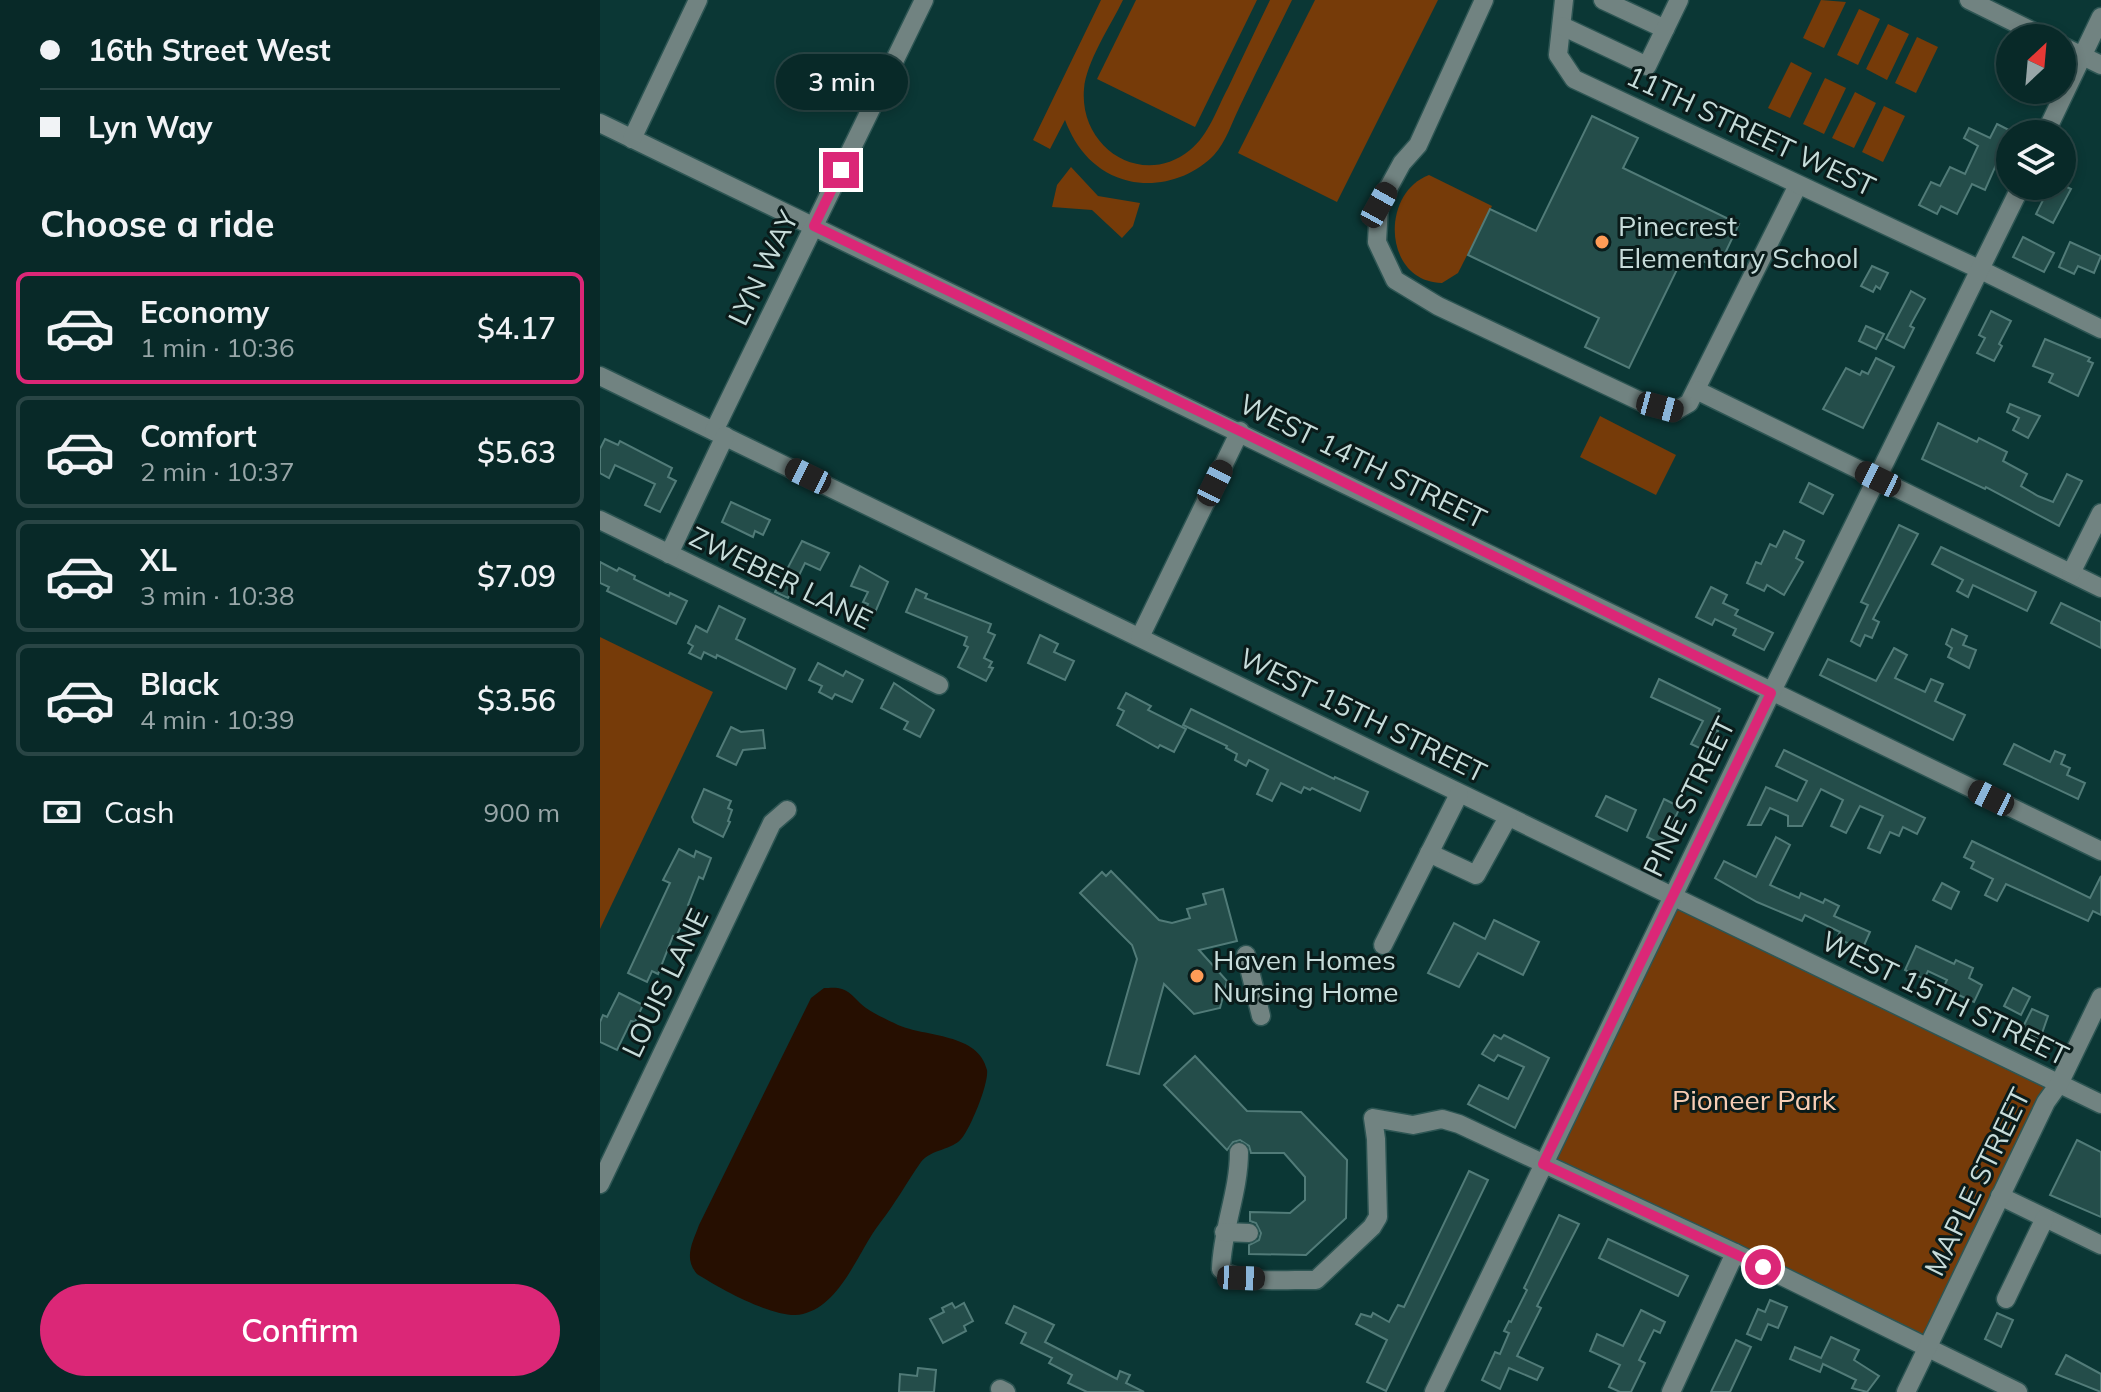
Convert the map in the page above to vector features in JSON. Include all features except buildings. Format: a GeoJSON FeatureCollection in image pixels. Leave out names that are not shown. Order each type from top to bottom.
{"type":"FeatureCollection","features":[{"type":"Feature","properties":{"kind":"street"},"geometry":{"type":"LineString","coordinates":[[632,139],[698,0]]}},
{"type":"Feature","properties":{"kind":"street","name":"LYN WAY"},"geometry":{"type":"LineString","coordinates":[[669,554],[814,226],[924,0]]}},
{"type":"Feature","properties":{"kind":"street"},"geometry":{"type":"LineString","coordinates":[[1484,0],[1418,145],[1402,163],[1379,205],[1377,242],[1395,280],[1438,306],[1644,403],[1675,411],[1689,403],[1798,185]]}},
{"type":"Feature","properties":{"kind":"street","name":"11TH STREET WEST"},"geometry":{"type":"LineString","coordinates":[[1564,0],[1558,55],[1574,79],[2101,329]]}},
{"type":"Feature","properties":{"kind":"street"},"geometry":{"type":"LineString","coordinates":[[1603,0],[1665,29]]}},
{"type":"Feature","properties":{"kind":"street"},"geometry":{"type":"LineString","coordinates":[[1562,26],[1647,66],[1679,0]]}},
{"type":"Feature","properties":{"kind":"street"},"geometry":{"type":"LineString","coordinates":[[1969,0],[2018,24]]}},
{"type":"Feature","properties":{"kind":"street"},"geometry":{"type":"LineString","coordinates":[[2052,120],[2101,17]]}},
{"type":"Feature","properties":{"kind":"street"},"geometry":{"type":"LineString","coordinates":[[2076,53],[2101,65]]}},
{"type":"Feature","properties":{"kind":"street","name":"WEST 14TH STREET"},"geometry":{"type":"LineString","coordinates":[[600,123],[2101,851]]}},
{"type":"Feature","properties":{"kind":"street","name":"PINE STREET"},"geometry":{"type":"LineString","coordinates":[[1434,1392],[1771,693],[2014,200]]}},
{"type":"Feature","properties":{"kind":"street","name":"WEST 15TH STREET"},"geometry":{"type":"LineString","coordinates":[[600,376],[2101,1104]]}},
{"type":"Feature","properties":{"kind":"street"},"geometry":{"type":"LineString","coordinates":[[1696,390],[2101,588]]}},
{"type":"Feature","properties":{"kind":"street"},"geometry":{"type":"LineString","coordinates":[[1140,637],[1240,431]]}},
{"type":"Feature","properties":{"kind":"street"},"geometry":{"type":"LineString","coordinates":[[2071,573],[2101,513]]}},
{"type":"Feature","properties":{"kind":"street","name":"ZWEBER LANE"},"geometry":{"type":"LineString","coordinates":[[600,520],[939,685]]}},
{"type":"Feature","properties":{"kind":"street"},"geometry":{"type":"LineString","coordinates":[[1383,945],[1459,794]]}},
{"type":"Feature","properties":{"kind":"street","name":"LOUIS LANE"},"geometry":{"type":"LineString","coordinates":[[600,1184],[772,823],[787,810]]}},
{"type":"Feature","properties":{"kind":"street"},"geometry":{"type":"LineString","coordinates":[[1429,853],[1476,875],[1508,817]]}},
{"type":"Feature","properties":{"kind":"street"},"geometry":{"type":"LineString","coordinates":[[1246,955],[1261,1016]]}},
{"type":"Feature","properties":{"kind":"street","name":"MAPLE STREET"},"geometry":{"type":"LineString","coordinates":[[1906,1392],[2046,1102],[2059,1084],[2101,997]]}},
{"type":"Feature","properties":{"kind":"street"},"geometry":{"type":"LineString","coordinates":[[1239,1152],[1237,1183],[1224,1232],[1221,1269],[1226,1274],[1241,1278],[1316,1280],[1372,1227],[1378,1217],[1373,1118],[1413,1125],[1442,1119],[1459,1124],[1735,1253],[2018,1392]]}},
{"type":"Feature","properties":{"kind":"street"},"geometry":{"type":"LineString","coordinates":[[2000,1196],[2101,1245]]}},
{"type":"Feature","properties":{"kind":"street"},"geometry":{"type":"LineString","coordinates":[[2006,1299],[2045,1218]]}},
{"type":"Feature","properties":{"kind":"street"},"geometry":{"type":"LineString","coordinates":[[1224,1232],[1249,1233]]}},
{"type":"Feature","properties":{"kind":"street"},"geometry":{"type":"LineString","coordinates":[[1671,1392],[1735,1253]]}},
{"type":"Feature","properties":{"kind":"green space"},"geometry":{"type":"Polygon","coordinates":[[[1101,0],[1123,0],[1089,67],[1084,89],[1085,110],[1092,129],[1103,145],[1117,156],[1134,163],[1152,165],[1171,161],[1197,144],[1212,121],[1270,0],[1292,0],[1222,144],[1206,163],[1186,175],[1152,183],[1117,177],[1097,166],[1081,150],[1065,120],[1050,149],[1033,140],[1101,0]]]}},
{"type":"Feature","properties":{"kind":"green space"},"geometry":{"type":"Polygon","coordinates":[[[1136,0],[1257,0],[1195,127],[1097,79],[1136,0]]]}},
{"type":"Feature","properties":{"kind":"green space"},"geometry":{"type":"Polygon","coordinates":[[[1315,0],[1438,0],[1337,202],[1238,153],[1315,0]]]}},
{"type":"Feature","properties":{"kind":"green space"},"geometry":{"type":"Polygon","coordinates":[[[1821,0],[1846,2],[1824,48],[1803,38],[1821,0]]]}},
{"type":"Feature","properties":{"kind":"green space"},"geometry":{"type":"Polygon","coordinates":[[[1859,9],[1880,19],[1858,65],[1837,55],[1859,9]]]}},
{"type":"Feature","properties":{"kind":"green space"},"geometry":{"type":"Polygon","coordinates":[[[1888,24],[1909,34],[1887,80],[1866,69],[1888,24]]]}},
{"type":"Feature","properties":{"kind":"green space"},"geometry":{"type":"Polygon","coordinates":[[[1917,37],[1938,47],[1916,93],[1895,83],[1917,37]]]}},
{"type":"Feature","properties":{"kind":"green space"},"geometry":{"type":"Polygon","coordinates":[[[1791,62],[1812,73],[1790,118],[1768,108],[1791,62]]]}},
{"type":"Feature","properties":{"kind":"green space"},"geometry":{"type":"Polygon","coordinates":[[[1825,78],[1846,88],[1824,134],[1803,124],[1825,78]]]}},
{"type":"Feature","properties":{"kind":"green space"},"geometry":{"type":"Polygon","coordinates":[[[1855,92],[1876,103],[1854,148],[1832,138],[1855,92]]]}},
{"type":"Feature","properties":{"kind":"green space"},"geometry":{"type":"Polygon","coordinates":[[[1884,106],[1905,116],[1883,162],[1862,152],[1884,106]]]}},
{"type":"Feature","properties":{"kind":"green space"},"geometry":{"type":"Polygon","coordinates":[[[1071,167],[1098,196],[1140,203],[1133,226],[1122,238],[1092,210],[1052,207],[1057,185],[1071,167]]]}},
{"type":"Feature","properties":{"kind":"green space"},"geometry":{"type":"Polygon","coordinates":[[[1429,175],[1492,206],[1458,273],[1442,283],[1423,279],[1408,268],[1399,253],[1395,236],[1396,217],[1402,200],[1413,185],[1429,175]]]}},
{"type":"Feature","properties":{"kind":"green space"},"geometry":{"type":"Polygon","coordinates":[[[1600,416],[1676,455],[1656,495],[1580,457],[1600,416]]]}},
{"type":"Feature","properties":{"kind":"green space"},"geometry":{"type":"Polygon","coordinates":[[[600,637],[713,692],[600,929],[600,637]]]}},
{"type":"Feature","properties":{"kind":"green space","name":"Pioneer Park"},"geometry":{"type":"Polygon","coordinates":[[[1672,897],[2059,1084],[1927,1347],[1543,1164],[1672,897]]]}},
{"type":"Feature","properties":{"kind":"shaded area"},"geometry":{"type":"Polygon","coordinates":[[[824,988],[846,990],[870,1011],[898,1025],[950,1038],[974,1049],[982,1058],[987,1076],[979,1105],[962,1138],[921,1162],[848,1275],[828,1300],[803,1314],[792,1315],[748,1302],[707,1280],[697,1274],[690,1256],[699,1225],[811,998],[824,988]]]}},
{"type":"Feature","properties":{"kind":"place","name":"Pinecrest Elementary School"},"geometry":{"type":"Point","coordinates":[1602,242]}},
{"type":"Feature","properties":{"kind":"place","name":"Haven Homes Nursing Home"},"geometry":{"type":"Point","coordinates":[1197,976]}},
{"type":"Feature","properties":{"kind":"route"},"geometry":{"type":"LineString","coordinates":[[841,170],[814,226],[1240,431],[1771,693],[1543,1164],[1763,1267]]}}]}
